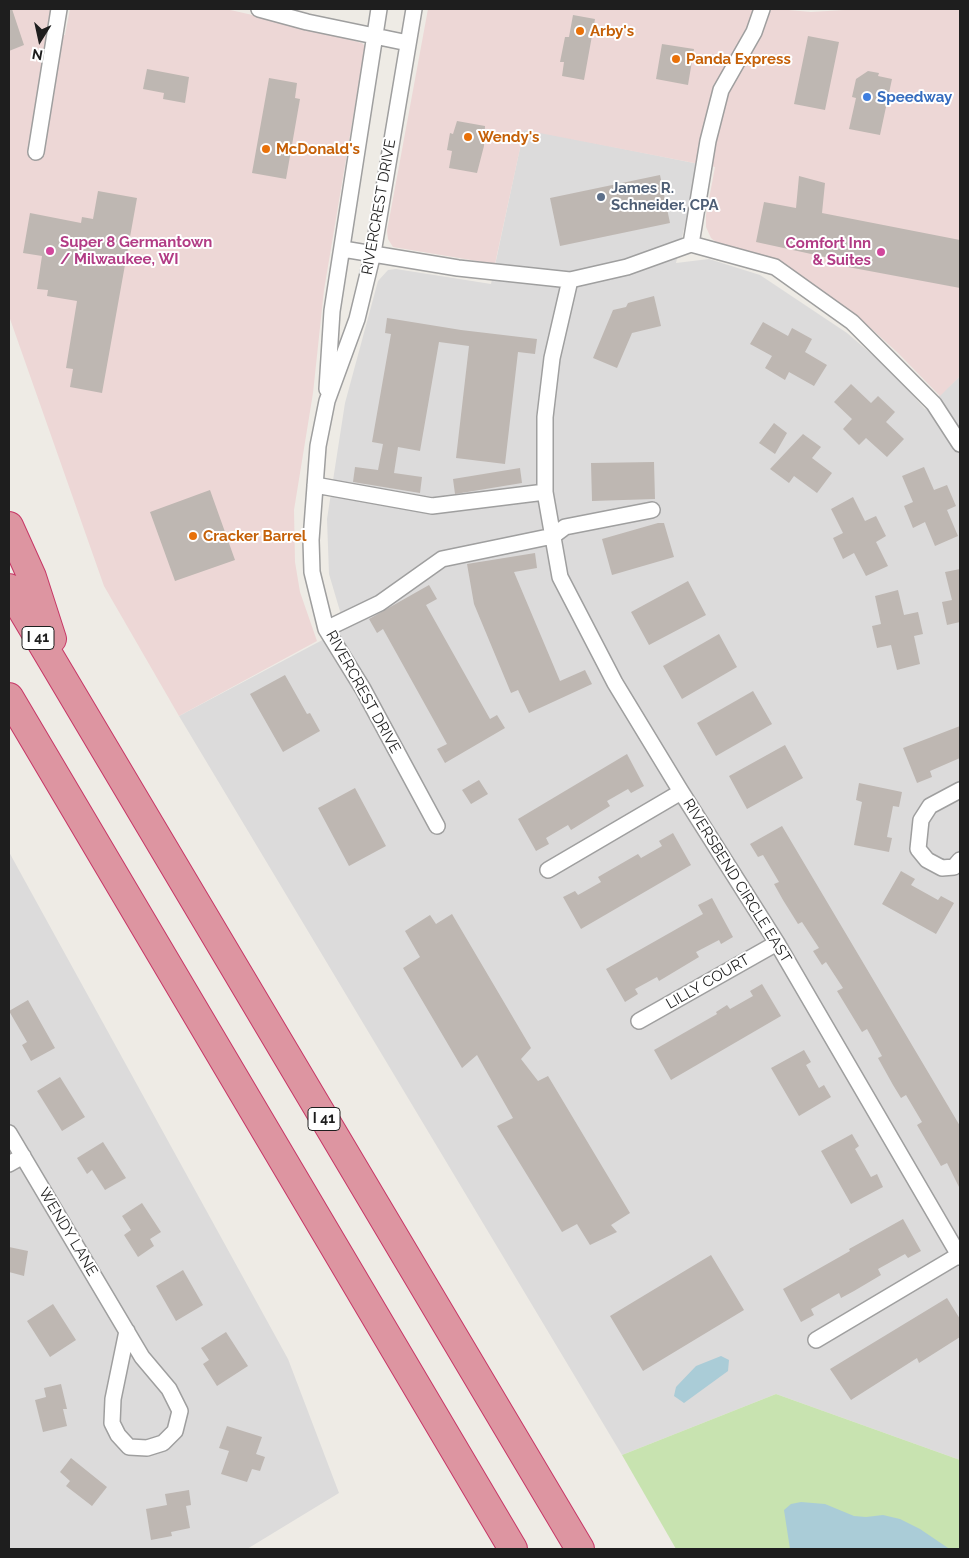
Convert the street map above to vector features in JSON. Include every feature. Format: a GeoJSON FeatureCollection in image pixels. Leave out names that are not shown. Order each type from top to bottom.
{"type":"FeatureCollection","features":[{"type":"Feature","properties":{"kind":"highway"},"geometry":{"type":"LineString","coordinates":[[9,526],[32,577],[68,688]]}},
{"type":"Feature","properties":{"kind":"highway","name":"I 41"},"geometry":{"type":"LineString","coordinates":[[9,588],[580,1549]]}},
{"type":"Feature","properties":{"kind":"highway"},"geometry":{"type":"LineString","coordinates":[[9,696],[513,1549]]}},
{"type":"Feature","properties":{"kind":"street"},"geometry":{"type":"LineString","coordinates":[[259,9],[306,22],[408,43]]}},
{"type":"Feature","properties":{"kind":"street","name":"RIVERCREST DRIVE"},"geometry":{"type":"LineString","coordinates":[[380,9],[332,311],[327,401],[318,446],[315,485],[311,540],[312,572],[326,629],[363,689],[437,826]]}},
{"type":"Feature","properties":{"kind":"street","name":"RIVERCREST DRIVE"},"geometry":{"type":"LineString","coordinates":[[327,401],[356,319],[373,253],[414,9]]}},
{"type":"Feature","properties":{"kind":"street"},"geometry":{"type":"LineString","coordinates":[[691,244],[708,141],[722,90],[754,32],[762,9]]}},
{"type":"Feature","properties":{"kind":"street"},"geometry":{"type":"LineString","coordinates":[[36,152],[60,10]]}},
{"type":"Feature","properties":{"kind":"street"},"geometry":{"type":"LineString","coordinates":[[343,249],[458,268],[570,280],[627,267],[691,244],[775,267],[852,322],[934,404],[960,444]]}},
{"type":"Feature","properties":{"kind":"street","name":"RIVERSBEND CIRCLE EAST"},"geometry":{"type":"LineString","coordinates":[[570,280],[552,358],[546,402],[544,492],[560,578],[614,681],[681,792],[777,943],[960,1256]]}},
{"type":"Feature","properties":{"kind":"street"},"geometry":{"type":"LineString","coordinates":[[315,485],[432,506],[544,492]]}},
{"type":"Feature","properties":{"kind":"street"},"geometry":{"type":"LineString","coordinates":[[326,629],[380,604],[442,559],[553,536],[565,527],[652,510]]}},
{"type":"Feature","properties":{"kind":"street"},"geometry":{"type":"LineString","coordinates":[[960,790],[930,806],[921,820],[918,849],[927,860],[942,868],[954,867],[960,860]]}},
{"type":"Feature","properties":{"kind":"street"},"geometry":{"type":"LineString","coordinates":[[548,870],[681,792]]}},
{"type":"Feature","properties":{"kind":"street","name":"LILLY COURT"},"geometry":{"type":"LineString","coordinates":[[639,1021],[777,943]]}},
{"type":"Feature","properties":{"kind":"street","name":"WENDY LANE"},"geometry":{"type":"LineString","coordinates":[[9,1133],[142,1356],[169,1389],[180,1410],[175,1431],[163,1443],[147,1448],[130,1447],[118,1435],[112,1423],[113,1399],[127,1331]]}},
{"type":"Feature","properties":{"kind":"street"},"geometry":{"type":"LineString","coordinates":[[9,1164],[23,1156]]}},
{"type":"Feature","properties":{"kind":"street"},"geometry":{"type":"LineString","coordinates":[[816,1340],[960,1256]]}},
{"type":"Feature","properties":{"kind":"shaded area"},"geometry":{"type":"Polygon","coordinates":[[[9,9],[51,9],[48,31],[65,35],[70,9],[226,9],[292,24],[362,43],[365,46],[324,290],[313,393],[294,510],[295,562],[300,592],[317,641],[179,716],[104,586],[9,316],[9,9]]]}},
{"type":"Feature","properties":{"kind":"shaded area"},"geometry":{"type":"Polygon","coordinates":[[[428,9],[777,9],[811,12],[960,9],[960,376],[940,396],[898,353],[840,303],[787,269],[717,243],[711,238],[706,227],[706,215],[715,167],[524,130],[495,264],[393,247],[388,239],[387,231],[428,9]]]}},
{"type":"Feature","properties":{"kind":"shaded area"},"geometry":{"type":"Polygon","coordinates":[[[524,129],[699,164],[676,263],[709,259],[760,275],[847,333],[890,370],[925,409],[960,376],[960,1460],[776,1394],[622,1455],[179,716],[345,628],[329,574],[327,519],[345,403],[378,281],[388,270],[396,269],[491,284],[524,129]]]}},
{"type":"Feature","properties":{"kind":"shaded area"},"geometry":{"type":"Polygon","coordinates":[[[9,852],[288,1359],[339,1493],[247,1549],[9,1549],[9,852]]]}},
{"type":"Feature","properties":{"kind":"green space"},"geometry":{"type":"Polygon","coordinates":[[[776,1394],[960,1460],[960,1549],[676,1549],[622,1455],[776,1394]]]}},
{"type":"Feature","properties":{"kind":"water"},"geometry":{"type":"Polygon","coordinates":[[[721,1356],[729,1360],[728,1371],[684,1403],[674,1396],[676,1387],[696,1366],[721,1356]]]}},
{"type":"Feature","properties":{"kind":"water"},"geometry":{"type":"Polygon","coordinates":[[[801,1502],[825,1504],[854,1516],[883,1515],[900,1519],[920,1529],[948,1548],[956,1549],[790,1549],[784,1510],[791,1504],[801,1502]]]}},
{"type":"Feature","properties":{"kind":"building"},"geometry":{"type":"Polygon","coordinates":[[[9,9],[12,9],[24,45],[9,51],[9,9]]]}},
{"type":"Feature","properties":{"kind":"building"},"geometry":{"type":"Polygon","coordinates":[[[573,15],[595,19],[584,80],[562,76],[564,62],[560,62],[565,37],[569,37],[573,15]]]}},
{"type":"Feature","properties":{"kind":"building"},"geometry":{"type":"Polygon","coordinates":[[[808,36],[839,42],[825,110],[794,104],[808,36]]]}},
{"type":"Feature","properties":{"kind":"building"},"geometry":{"type":"Polygon","coordinates":[[[662,44],[694,49],[688,85],[656,79],[662,44]]]}},
{"type":"Feature","properties":{"kind":"building"},"geometry":{"type":"Polygon","coordinates":[[[147,69],[189,77],[185,103],[163,99],[164,93],[143,89],[147,69]]]}},
{"type":"Feature","properties":{"kind":"building"},"geometry":{"type":"Polygon","coordinates":[[[868,71],[879,73],[878,76],[892,79],[880,135],[849,129],[856,98],[852,97],[856,79],[868,71]]]}},
{"type":"Feature","properties":{"kind":"building"},"geometry":{"type":"Polygon","coordinates":[[[269,78],[297,83],[295,98],[300,99],[286,179],[252,173],[269,78]]]}},
{"type":"Feature","properties":{"kind":"building"},"geometry":{"type":"Polygon","coordinates":[[[457,121],[485,126],[484,146],[477,173],[449,168],[452,151],[447,150],[450,133],[453,134],[457,121]]]}},
{"type":"Feature","properties":{"kind":"building"},"geometry":{"type":"Polygon","coordinates":[[[660,175],[670,223],[560,246],[550,198],[660,175]]]}},
{"type":"Feature","properties":{"kind":"building","name":"Comfort Inn & Suites"},"geometry":{"type":"Polygon","coordinates":[[[799,176],[825,183],[822,213],[960,240],[960,288],[848,267],[848,262],[756,242],[764,202],[796,208],[799,176]]]}},
{"type":"Feature","properties":{"kind":"building"},"geometry":{"type":"Polygon","coordinates":[[[98,191],[137,198],[102,393],[70,387],[73,369],[66,368],[77,301],[47,296],[48,290],[37,289],[42,256],[23,253],[30,213],[81,223],[82,217],[93,219],[98,191]]]}},
{"type":"Feature","properties":{"kind":"building"},"geometry":{"type":"Polygon","coordinates":[[[654,296],[661,326],[632,333],[617,368],[593,358],[613,310],[626,307],[628,303],[654,296]]]}},
{"type":"Feature","properties":{"kind":"building"},"geometry":{"type":"Polygon","coordinates":[[[387,318],[461,330],[537,339],[535,354],[518,352],[505,464],[456,458],[469,346],[439,342],[420,451],[398,447],[394,473],[422,477],[420,493],[353,482],[355,467],[378,470],[383,444],[372,442],[391,334],[385,333],[387,318]]]}},
{"type":"Feature","properties":{"kind":"building"},"geometry":{"type":"Polygon","coordinates":[[[763,322],[788,336],[792,328],[812,339],[805,352],[827,365],[814,386],[789,372],[785,380],[765,368],[772,356],[750,344],[763,322]]]}},
{"type":"Feature","properties":{"kind":"building"},"geometry":{"type":"Polygon","coordinates":[[[851,384],[871,403],[878,396],[895,412],[886,422],[904,439],[887,457],[866,438],[859,445],[843,429],[852,419],[834,402],[851,384]]]}},
{"type":"Feature","properties":{"kind":"building"},"geometry":{"type":"Polygon","coordinates":[[[774,423],[787,433],[775,454],[759,443],[774,423]]]}},
{"type":"Feature","properties":{"kind":"building"},"geometry":{"type":"Polygon","coordinates":[[[803,434],[821,447],[812,458],[832,473],[817,493],[794,476],[789,483],[770,469],[803,434]]]}},
{"type":"Feature","properties":{"kind":"building"},"geometry":{"type":"Polygon","coordinates":[[[654,462],[655,499],[592,501],[591,463],[654,462]]]}},
{"type":"Feature","properties":{"kind":"building"},"geometry":{"type":"Polygon","coordinates":[[[924,467],[934,490],[947,485],[956,506],[947,510],[958,536],[935,546],[925,522],[913,528],[904,506],[913,502],[902,476],[924,467]]]}},
{"type":"Feature","properties":{"kind":"building"},"geometry":{"type":"Polygon","coordinates":[[[520,468],[522,483],[455,494],[453,479],[520,468]]]}},
{"type":"Feature","properties":{"kind":"building","name":"Cracker Barrel"},"geometry":{"type":"Polygon","coordinates":[[[210,490],[235,560],[175,581],[150,512],[210,490]]]}},
{"type":"Feature","properties":{"kind":"building"},"geometry":{"type":"Polygon","coordinates":[[[853,497],[865,521],[876,516],[886,536],[876,542],[888,566],[866,576],[854,553],[843,559],[833,538],[843,533],[831,509],[853,497]]]}},
{"type":"Feature","properties":{"kind":"building"},"geometry":{"type":"Polygon","coordinates":[[[664,523],[674,557],[612,575],[602,539],[664,523]]]}},
{"type":"Feature","properties":{"kind":"building"},"geometry":{"type":"Polygon","coordinates":[[[535,553],[537,568],[514,572],[560,681],[585,670],[592,684],[529,713],[518,690],[511,693],[474,604],[467,564],[535,553]]]}},
{"type":"Feature","properties":{"kind":"building"},"geometry":{"type":"Polygon","coordinates":[[[960,569],[960,622],[947,625],[942,602],[952,600],[945,572],[960,569]]]}},
{"type":"Feature","properties":{"kind":"building"},"geometry":{"type":"Polygon","coordinates":[[[688,581],[706,615],[649,645],[631,612],[688,581]]]}},
{"type":"Feature","properties":{"kind":"building"},"geometry":{"type":"Polygon","coordinates":[[[429,585],[437,599],[426,605],[490,719],[497,715],[505,728],[445,763],[437,749],[447,744],[383,629],[377,633],[369,619],[429,585]]]}},
{"type":"Feature","properties":{"kind":"building"},"geometry":{"type":"Polygon","coordinates":[[[898,590],[904,615],[918,612],[923,634],[914,636],[920,664],[897,670],[891,645],[877,648],[872,626],[881,624],[875,596],[898,590]]]}},
{"type":"Feature","properties":{"kind":"building"},"geometry":{"type":"Polygon","coordinates":[[[719,634],[737,667],[682,699],[663,666],[719,634]]]}},
{"type":"Feature","properties":{"kind":"building"},"geometry":{"type":"Polygon","coordinates":[[[285,675],[307,714],[310,713],[320,731],[283,752],[250,694],[285,675]]]}},
{"type":"Feature","properties":{"kind":"building"},"geometry":{"type":"Polygon","coordinates":[[[753,691],[772,724],[716,756],[697,723],[753,691]]]}},
{"type":"Feature","properties":{"kind":"building"},"geometry":{"type":"Polygon","coordinates":[[[960,726],[960,758],[930,771],[932,777],[917,783],[903,748],[960,726]]]}},
{"type":"Feature","properties":{"kind":"building"},"geometry":{"type":"Polygon","coordinates":[[[785,745],[803,778],[747,809],[729,776],[785,745]]]}},
{"type":"Feature","properties":{"kind":"building"},"geometry":{"type":"Polygon","coordinates":[[[627,754],[644,786],[631,793],[628,789],[607,801],[610,806],[571,830],[568,825],[546,838],[549,844],[536,851],[518,819],[627,754]]]}},
{"type":"Feature","properties":{"kind":"building"},"geometry":{"type":"Polygon","coordinates":[[[479,780],[488,794],[471,804],[462,790],[479,780]]]}},
{"type":"Feature","properties":{"kind":"building"},"geometry":{"type":"Polygon","coordinates":[[[859,783],[902,792],[899,807],[893,806],[887,837],[892,838],[889,852],[854,845],[862,802],[856,800],[859,783]]]}},
{"type":"Feature","properties":{"kind":"building"},"geometry":{"type":"Polygon","coordinates":[[[355,788],[386,846],[349,866],[318,808],[355,788]]]}},
{"type":"Feature","properties":{"kind":"building"},"geometry":{"type":"Polygon","coordinates":[[[782,826],[960,1126],[960,1189],[947,1163],[941,1166],[917,1125],[922,1122],[906,1095],[901,1098],[893,1085],[878,1058],[882,1056],[867,1029],[862,1032],[837,991],[843,988],[826,962],[822,965],[813,951],[819,948],[802,922],[798,924],[783,900],[774,884],[779,882],[763,855],[758,857],[750,844],[782,826]]]}},
{"type":"Feature","properties":{"kind":"building"},"geometry":{"type":"Polygon","coordinates":[[[673,833],[691,865],[581,929],[563,897],[575,891],[578,895],[601,882],[598,877],[638,854],[641,858],[662,846],[659,841],[673,833]]]}},
{"type":"Feature","properties":{"kind":"building"},"geometry":{"type":"Polygon","coordinates":[[[901,871],[915,879],[911,885],[938,900],[941,896],[954,903],[936,934],[882,904],[901,871]]]}},
{"type":"Feature","properties":{"kind":"building"},"geometry":{"type":"Polygon","coordinates":[[[712,898],[733,937],[721,944],[719,940],[696,952],[699,957],[659,981],[657,977],[635,989],[638,994],[625,1002],[606,969],[703,914],[698,905],[712,898]]]}},
{"type":"Feature","properties":{"kind":"building"},"geometry":{"type":"Polygon","coordinates":[[[452,914],[531,1048],[521,1059],[538,1081],[548,1076],[630,1213],[611,1225],[617,1232],[590,1245],[577,1224],[562,1232],[497,1126],[513,1118],[477,1055],[462,1068],[403,968],[420,957],[405,931],[430,915],[436,924],[452,914]]]}},
{"type":"Feature","properties":{"kind":"building"},"geometry":{"type":"Polygon","coordinates":[[[762,984],[781,1016],[671,1080],[654,1050],[717,1014],[716,1012],[727,1005],[730,1009],[753,996],[750,991],[762,984]]]}},
{"type":"Feature","properties":{"kind":"building"},"geometry":{"type":"Polygon","coordinates":[[[28,1000],[55,1048],[31,1061],[22,1045],[27,1042],[9,1011],[28,1000]]]}},
{"type":"Feature","properties":{"kind":"building"},"geometry":{"type":"Polygon","coordinates":[[[804,1050],[811,1062],[806,1065],[819,1088],[824,1085],[831,1097],[799,1116],[771,1068],[804,1050]]]}},
{"type":"Feature","properties":{"kind":"building"},"geometry":{"type":"Polygon","coordinates":[[[60,1077],[85,1117],[62,1131],[37,1091],[60,1077]]]}},
{"type":"Feature","properties":{"kind":"building"},"geometry":{"type":"Polygon","coordinates":[[[852,1134],[859,1146],[855,1149],[871,1177],[877,1174],[883,1187],[851,1204],[821,1151],[852,1134]]]}},
{"type":"Feature","properties":{"kind":"building"},"geometry":{"type":"Polygon","coordinates":[[[103,1142],[126,1178],[105,1190],[92,1170],[87,1174],[77,1158],[103,1142]]]}},
{"type":"Feature","properties":{"kind":"building"},"geometry":{"type":"Polygon","coordinates":[[[142,1203],[161,1232],[150,1239],[154,1246],[138,1257],[124,1235],[131,1230],[122,1216],[142,1203]]]}},
{"type":"Feature","properties":{"kind":"building"},"geometry":{"type":"Polygon","coordinates":[[[903,1219],[921,1251],[908,1258],[905,1254],[878,1269],[881,1275],[841,1298],[839,1293],[811,1309],[814,1315],[801,1322],[783,1289],[903,1219]]]}},
{"type":"Feature","properties":{"kind":"building"},"geometry":{"type":"Polygon","coordinates":[[[9,1247],[28,1251],[24,1276],[9,1272],[9,1247]]]}},
{"type":"Feature","properties":{"kind":"building"},"geometry":{"type":"Polygon","coordinates":[[[711,1255],[744,1310],[643,1371],[610,1316],[711,1255]]]}},
{"type":"Feature","properties":{"kind":"building"},"geometry":{"type":"Polygon","coordinates":[[[183,1270],[203,1305],[176,1321],[156,1286],[183,1270]]]}},
{"type":"Feature","properties":{"kind":"building"},"geometry":{"type":"Polygon","coordinates":[[[947,1298],[960,1319],[960,1337],[919,1363],[917,1358],[851,1400],[830,1369],[947,1298]]]}},
{"type":"Feature","properties":{"kind":"building"},"geometry":{"type":"Polygon","coordinates":[[[53,1304],[76,1340],[50,1357],[27,1321],[53,1304]]]}},
{"type":"Feature","properties":{"kind":"building"},"geometry":{"type":"Polygon","coordinates":[[[226,1332],[248,1366],[217,1386],[203,1364],[209,1360],[201,1348],[226,1332]]]}},
{"type":"Feature","properties":{"kind":"building"},"geometry":{"type":"Polygon","coordinates":[[[61,1384],[67,1409],[63,1409],[67,1426],[43,1432],[35,1400],[46,1397],[44,1388],[61,1384]]]}},
{"type":"Feature","properties":{"kind":"building"},"geometry":{"type":"Polygon","coordinates":[[[227,1426],[262,1437],[256,1454],[265,1457],[260,1471],[252,1469],[247,1482],[221,1474],[229,1451],[219,1448],[227,1426]]]}},
{"type":"Feature","properties":{"kind":"building"},"geometry":{"type":"Polygon","coordinates":[[[71,1458],[107,1487],[92,1506],[66,1486],[70,1481],[60,1472],[71,1458]]]}},
{"type":"Feature","properties":{"kind":"building"},"geometry":{"type":"Polygon","coordinates":[[[189,1490],[191,1505],[186,1506],[190,1528],[171,1532],[172,1536],[151,1540],[146,1509],[167,1505],[165,1494],[189,1490]]]}},
{"type":"Feature","properties":{"kind":"place","name":"Arby's"},"geometry":{"type":"Point","coordinates":[580,31]}},
{"type":"Feature","properties":{"kind":"place","name":"Panda Express"},"geometry":{"type":"Point","coordinates":[676,59]}},
{"type":"Feature","properties":{"kind":"place","name":"Speedway"},"geometry":{"type":"Point","coordinates":[867,97]}},
{"type":"Feature","properties":{"kind":"place","name":"Wendy's"},"geometry":{"type":"Point","coordinates":[468,137]}},
{"type":"Feature","properties":{"kind":"place","name":"McDonald's"},"geometry":{"type":"Point","coordinates":[266,149]}},
{"type":"Feature","properties":{"kind":"place","name":"James R. Schneider, CPA"},"geometry":{"type":"Point","coordinates":[601,197]}},
{"type":"Feature","properties":{"kind":"place","name":"Super 8 Germantown / Milwaukee, WI"},"geometry":{"type":"Point","coordinates":[50,251]}},
{"type":"Feature","properties":{"kind":"place","name":"Comfort Inn & Suites"},"geometry":{"type":"Point","coordinates":[881,252]}},
{"type":"Feature","properties":{"kind":"place","name":"Cracker Barrel"},"geometry":{"type":"Point","coordinates":[193,536]}}]}
